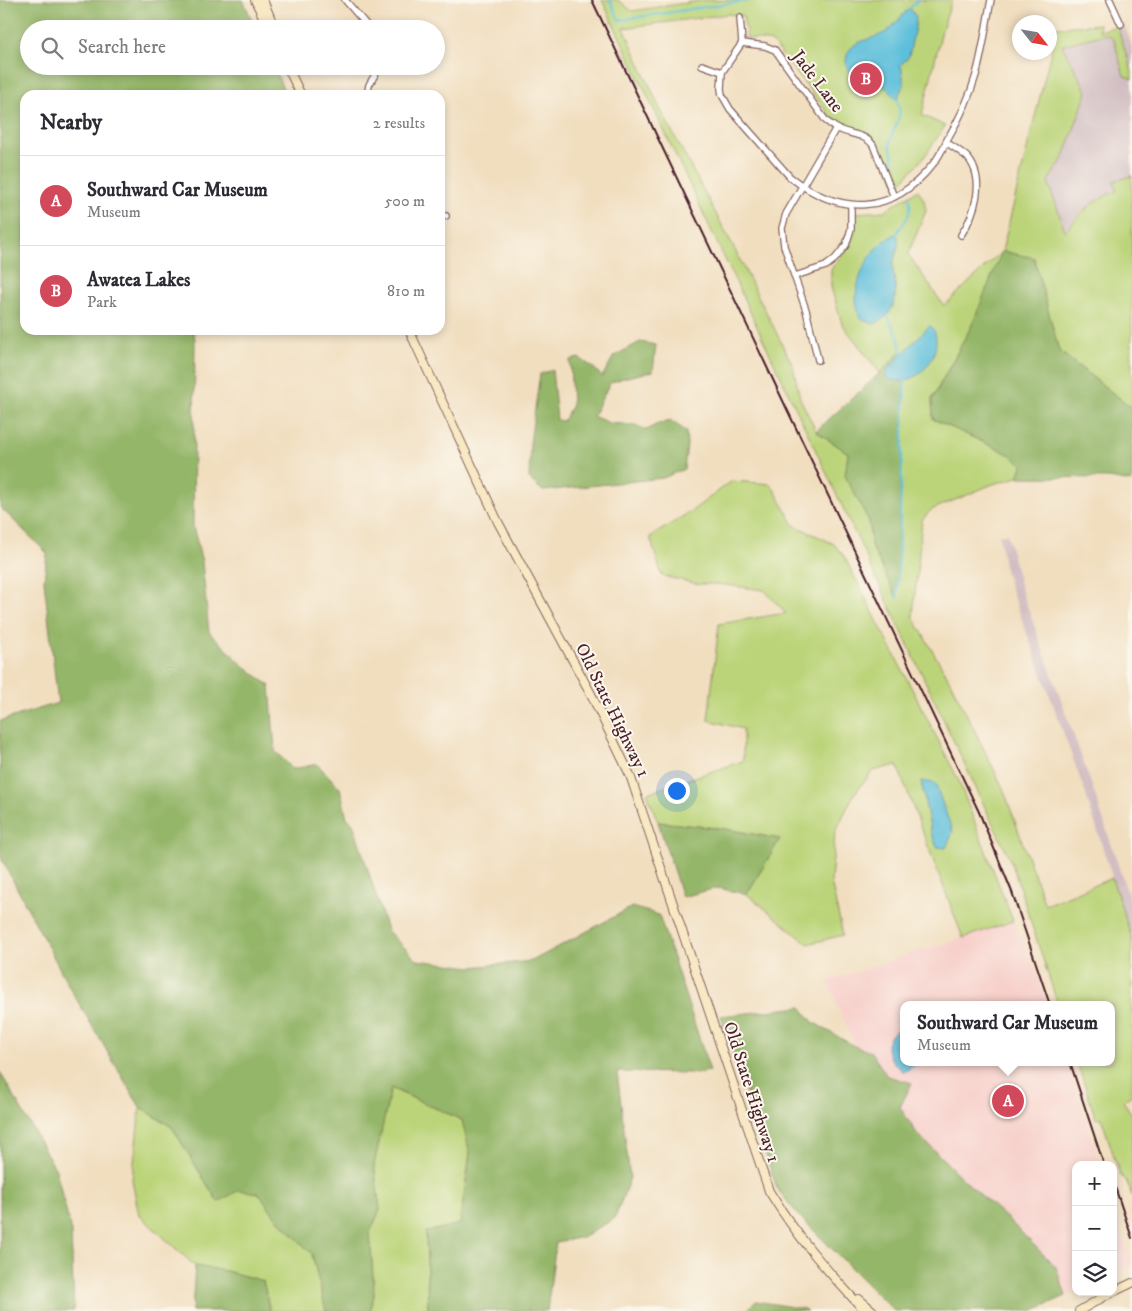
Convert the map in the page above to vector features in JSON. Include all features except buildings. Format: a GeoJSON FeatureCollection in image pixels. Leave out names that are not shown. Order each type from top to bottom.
{"type":"FeatureCollection","features":[{"type":"Feature","properties":{"kind":"main road"},"geometry":{"type":"LineString","coordinates":[[257,1],[265,20]]}},
{"type":"Feature","properties":{"kind":"main road"},"geometry":{"type":"LineString","coordinates":[[257,1],[269,20]]}},
{"type":"Feature","properties":{"kind":"main road"},"geometry":{"type":"LineString","coordinates":[[292,75],[299,90]]}},
{"type":"Feature","properties":{"kind":"main road","name":"Old State Highway 1"},"geometry":{"type":"LineString","coordinates":[[412,335],[498,522],[592,694],[630,775],[769,1191],[784,1216],[808,1248],[865,1311]]}},
{"type":"Feature","properties":{"kind":"main road","name":"Old State Highway 1"},"geometry":{"type":"LineString","coordinates":[[833,1277],[873,1311]]}},
{"type":"Feature","properties":{"kind":"main road"},"geometry":{"type":"LineString","coordinates":[[1117,1290],[1132,1283]]}},
{"type":"Feature","properties":{"kind":"main road"},"geometry":{"type":"LineString","coordinates":[[1079,1311],[1106,1296]]}},
{"type":"Feature","properties":{"kind":"street"},"geometry":{"type":"LineString","coordinates":[[345,0],[362,20]]}},
{"type":"Feature","properties":{"kind":"street"},"geometry":{"type":"LineString","coordinates":[[740,18],[742,43],[729,59],[722,72],[721,90],[730,109],[790,177],[828,200],[852,206],[872,204],[894,196],[911,186],[934,163],[958,121],[976,75],[991,0]]}},
{"type":"Feature","properties":{"kind":"street"},"geometry":{"type":"LineString","coordinates":[[1110,0],[1121,24]]}},
{"type":"Feature","properties":{"kind":"street","name":"Jade Lane"},"geometry":{"type":"LineString","coordinates":[[742,43],[765,46],[775,50],[826,121],[836,128],[870,141],[894,196]]}},
{"type":"Feature","properties":{"kind":"street"},"geometry":{"type":"LineString","coordinates":[[702,65],[722,72]]}},
{"type":"Feature","properties":{"kind":"street"},"geometry":{"type":"LineString","coordinates":[[368,90],[375,75]]}},
{"type":"Feature","properties":{"kind":"street"},"geometry":{"type":"LineString","coordinates":[[818,360],[806,310],[784,246],[782,228],[786,214],[836,128]]}},
{"type":"Feature","properties":{"kind":"street"},"geometry":{"type":"LineString","coordinates":[[946,142],[966,156],[974,166],[977,175],[978,192],[972,216],[961,235]]}},
{"type":"Feature","properties":{"kind":"street"},"geometry":{"type":"LineString","coordinates":[[795,276],[826,266],[835,259],[846,245],[851,229],[852,206]]}},
{"type":"Feature","properties":{"kind":"shaded area"},"geometry":{"type":"Polygon","coordinates":[[[1124,23],[1132,47],[1132,71],[1117,26],[1124,23]]]}},
{"type":"Feature","properties":{"kind":"shaded area"},"geometry":{"type":"Polygon","coordinates":[[[1107,34],[1114,40],[1124,76],[1132,79],[1132,176],[1114,181],[1117,191],[1099,198],[1083,210],[1064,231],[1048,181],[1064,157],[1069,141],[1062,44],[1107,34]]]}},
{"type":"Feature","properties":{"kind":"shaded area"},"geometry":{"type":"Polygon","coordinates":[[[1007,533],[1021,589],[1092,786],[1132,907],[1132,939],[1084,789],[1009,584],[999,535],[1007,533]]]}},
{"type":"Feature","properties":{"kind":"shaded area"},"geometry":{"type":"Polygon","coordinates":[[[1013,921],[1037,975],[1046,1001],[900,1001],[900,1066],[1068,1066],[1099,1161],[1072,1161],[1072,1294],[1066,1296],[1056,1267],[916,1132],[900,1107],[887,1076],[871,1052],[854,1046],[828,981],[1013,921]]]}},
{"type":"Feature","properties":{"kind":"shaded area"},"geometry":{"type":"Polygon","coordinates":[[[1117,1219],[1132,1265],[1132,1268],[1117,1274],[1117,1219]]]}},
{"type":"Feature","properties":{"kind":"green space"},"geometry":{"type":"Polygon","coordinates":[[[0,0],[243,0],[252,20],[20,20],[20,75],[277,75],[284,90],[20,90],[20,335],[194,335],[193,526],[202,562],[209,632],[242,664],[270,686],[275,751],[293,769],[317,764],[340,788],[347,818],[353,823],[387,930],[417,960],[471,967],[532,961],[632,907],[659,915],[710,1071],[699,1073],[617,1072],[630,1178],[615,1218],[584,1237],[556,1242],[547,1311],[428,1311],[426,1232],[460,1224],[470,1153],[462,1120],[391,1088],[374,1165],[380,1210],[370,1232],[374,1295],[370,1311],[326,1311],[312,1254],[275,1216],[259,1193],[239,1190],[218,1202],[172,1127],[140,1107],[71,990],[0,856],[0,721],[58,703],[44,581],[47,553],[0,507],[0,0]]]}},
{"type":"Feature","properties":{"kind":"green space"},"geometry":{"type":"Polygon","coordinates":[[[602,0],[618,0],[632,11],[706,0],[952,0],[942,30],[922,115],[945,126],[925,156],[897,187],[874,136],[832,118],[772,42],[747,38],[743,16],[728,14],[624,28],[659,107],[732,244],[793,366],[800,398],[816,431],[848,453],[846,476],[869,521],[871,545],[897,597],[905,376],[902,352],[880,373],[842,324],[831,287],[831,269],[848,243],[853,229],[855,213],[884,211],[918,190],[924,200],[926,211],[908,254],[944,306],[1002,251],[1049,60],[1057,60],[1057,27],[1099,24],[1100,31],[1117,26],[1132,71],[1132,79],[1124,76],[1114,40],[1107,34],[1062,45],[1087,92],[1064,157],[1048,181],[1065,231],[1088,207],[1117,191],[1114,181],[1132,176],[1132,408],[1059,351],[1034,258],[1002,252],[972,325],[932,399],[933,419],[1011,455],[1022,466],[1018,477],[993,484],[931,510],[922,520],[913,617],[950,681],[1003,788],[1045,905],[1112,878],[1132,939],[1132,1095],[1123,1101],[1132,1114],[1132,1196],[1126,1180],[1120,1175],[1117,1161],[1101,1117],[1096,1119],[1078,1066],[1115,1066],[1115,1001],[1057,1001],[1012,864],[602,0]]]}},
{"type":"Feature","properties":{"kind":"green space"},"geometry":{"type":"Polygon","coordinates":[[[1002,251],[1034,258],[1059,351],[1132,408],[1132,482],[1109,478],[1018,477],[1022,466],[1011,455],[933,419],[932,400],[972,325],[1002,251]]]}},
{"type":"Feature","properties":{"kind":"green space"},"geometry":{"type":"Polygon","coordinates":[[[640,342],[656,345],[653,371],[610,383],[593,416],[609,423],[635,425],[647,430],[657,424],[671,421],[686,431],[687,445],[684,469],[663,478],[543,491],[529,479],[530,443],[540,374],[552,370],[557,420],[563,421],[572,405],[570,360],[579,358],[594,368],[602,377],[614,356],[640,342]]]}},
{"type":"Feature","properties":{"kind":"green space"},"geometry":{"type":"Polygon","coordinates":[[[901,351],[905,376],[897,598],[871,545],[869,521],[845,476],[848,453],[816,431],[880,373],[901,351]]]}},
{"type":"Feature","properties":{"kind":"green space"},"geometry":{"type":"Polygon","coordinates":[[[732,481],[771,484],[794,525],[834,544],[844,556],[958,779],[1013,921],[963,938],[897,765],[873,771],[854,794],[835,832],[831,882],[843,935],[808,944],[747,894],[779,839],[726,829],[658,822],[647,793],[743,761],[743,729],[708,720],[719,624],[786,613],[764,590],[717,584],[698,584],[662,576],[650,537],[693,510],[732,481]],[[921,781],[931,832],[937,847],[953,831],[944,811],[921,781]]]}},
{"type":"Feature","properties":{"kind":"green space"},"geometry":{"type":"Polygon","coordinates":[[[658,822],[726,829],[780,839],[747,894],[717,888],[682,897],[658,822]]]}},
{"type":"Feature","properties":{"kind":"green space"},"geometry":{"type":"Polygon","coordinates":[[[801,1007],[813,1022],[854,1046],[871,1052],[887,1076],[912,1083],[900,1107],[916,1132],[1056,1267],[1066,1296],[1032,1311],[894,1311],[802,1219],[777,1189],[721,1016],[801,1007]]]}},
{"type":"Feature","properties":{"kind":"green space"},"geometry":{"type":"Polygon","coordinates":[[[0,1072],[56,1170],[71,1231],[74,1311],[0,1311],[0,1072]]]}},
{"type":"Feature","properties":{"kind":"green space"},"geometry":{"type":"Polygon","coordinates":[[[390,1088],[462,1120],[470,1153],[460,1225],[426,1232],[428,1311],[370,1311],[374,1295],[370,1232],[380,1210],[374,1165],[390,1088]]]}},
{"type":"Feature","properties":{"kind":"green space"},"geometry":{"type":"Polygon","coordinates":[[[140,1107],[172,1127],[218,1202],[239,1190],[259,1193],[275,1216],[312,1254],[326,1311],[270,1311],[263,1281],[226,1271],[195,1266],[139,1215],[132,1180],[140,1107]]]}},
{"type":"Feature","properties":{"kind":"green space"},"geometry":{"type":"Polygon","coordinates":[[[195,1266],[226,1271],[263,1281],[270,1311],[192,1311],[195,1266]]]}},
{"type":"Feature","properties":{"kind":"green space"},"geometry":{"type":"Polygon","coordinates":[[[756,1301],[804,1309],[807,1311],[746,1311],[756,1301]]]}},
{"type":"Feature","properties":{"kind":"water"},"geometry":{"type":"Polygon","coordinates":[[[910,8],[916,17],[915,27],[909,56],[901,65],[904,83],[897,100],[884,87],[866,85],[853,78],[847,67],[847,54],[855,45],[886,32],[910,8]]]}},
{"type":"Feature","properties":{"kind":"water"},"geometry":{"type":"Polygon","coordinates":[[[896,234],[898,241],[893,263],[895,281],[894,302],[885,318],[873,324],[859,317],[856,298],[859,279],[874,252],[880,245],[896,234]]]}},
{"type":"Feature","properties":{"kind":"water"},"geometry":{"type":"Polygon","coordinates":[[[929,326],[932,327],[936,335],[936,345],[934,354],[923,371],[915,377],[906,380],[897,381],[886,377],[887,370],[929,326]]]}},
{"type":"Feature","properties":{"kind":"water"},"geometry":{"type":"Polygon","coordinates":[[[921,781],[935,783],[953,832],[946,848],[937,847],[931,832],[921,781]]]}},
{"type":"Feature","properties":{"kind":"water"},"geometry":{"type":"Polygon","coordinates":[[[900,1028],[900,1066],[914,1066],[904,1072],[892,1060],[887,1048],[891,1036],[900,1028]]]}},
{"type":"Feature","properties":{"kind":"waterway"},"geometry":{"type":"LineString","coordinates":[[610,0],[619,20],[752,0]]}},
{"type":"Feature","properties":{"kind":"waterway"},"geometry":{"type":"LineString","coordinates":[[910,8],[918,0]]}},
{"type":"Feature","properties":{"kind":"waterway"},"geometry":{"type":"LineString","coordinates":[[897,100],[899,119],[890,145],[894,173],[898,183]]}},
{"type":"Feature","properties":{"kind":"waterway"},"geometry":{"type":"LineString","coordinates":[[896,234],[909,213],[909,198]]}},
{"type":"Feature","properties":{"kind":"waterway"},"geometry":{"type":"LineString","coordinates":[[887,316],[898,336],[902,355]]}},
{"type":"Feature","properties":{"kind":"waterway"},"geometry":{"type":"LineString","coordinates":[[897,598],[905,380]]}},
{"type":"Feature","properties":{"kind":"railway"},"geometry":{"type":"LineString","coordinates":[[592,0],[979,812],[1012,892],[1049,1001]]}},
{"type":"Feature","properties":{"kind":"railway"},"geometry":{"type":"LineString","coordinates":[[1071,1066],[1103,1161]]}},
{"type":"Feature","properties":{"kind":"railway"},"geometry":{"type":"LineString","coordinates":[[1117,1193],[1132,1238]]}},
{"type":"Feature","properties":{"kind":"place","name":"Awatea Lakes"},"geometry":{"type":"Point","coordinates":[866,79]}},
{"type":"Feature","properties":{"kind":"place","name":"Southward Car Museum"},"geometry":{"type":"Point","coordinates":[1008,1101]}}]}
